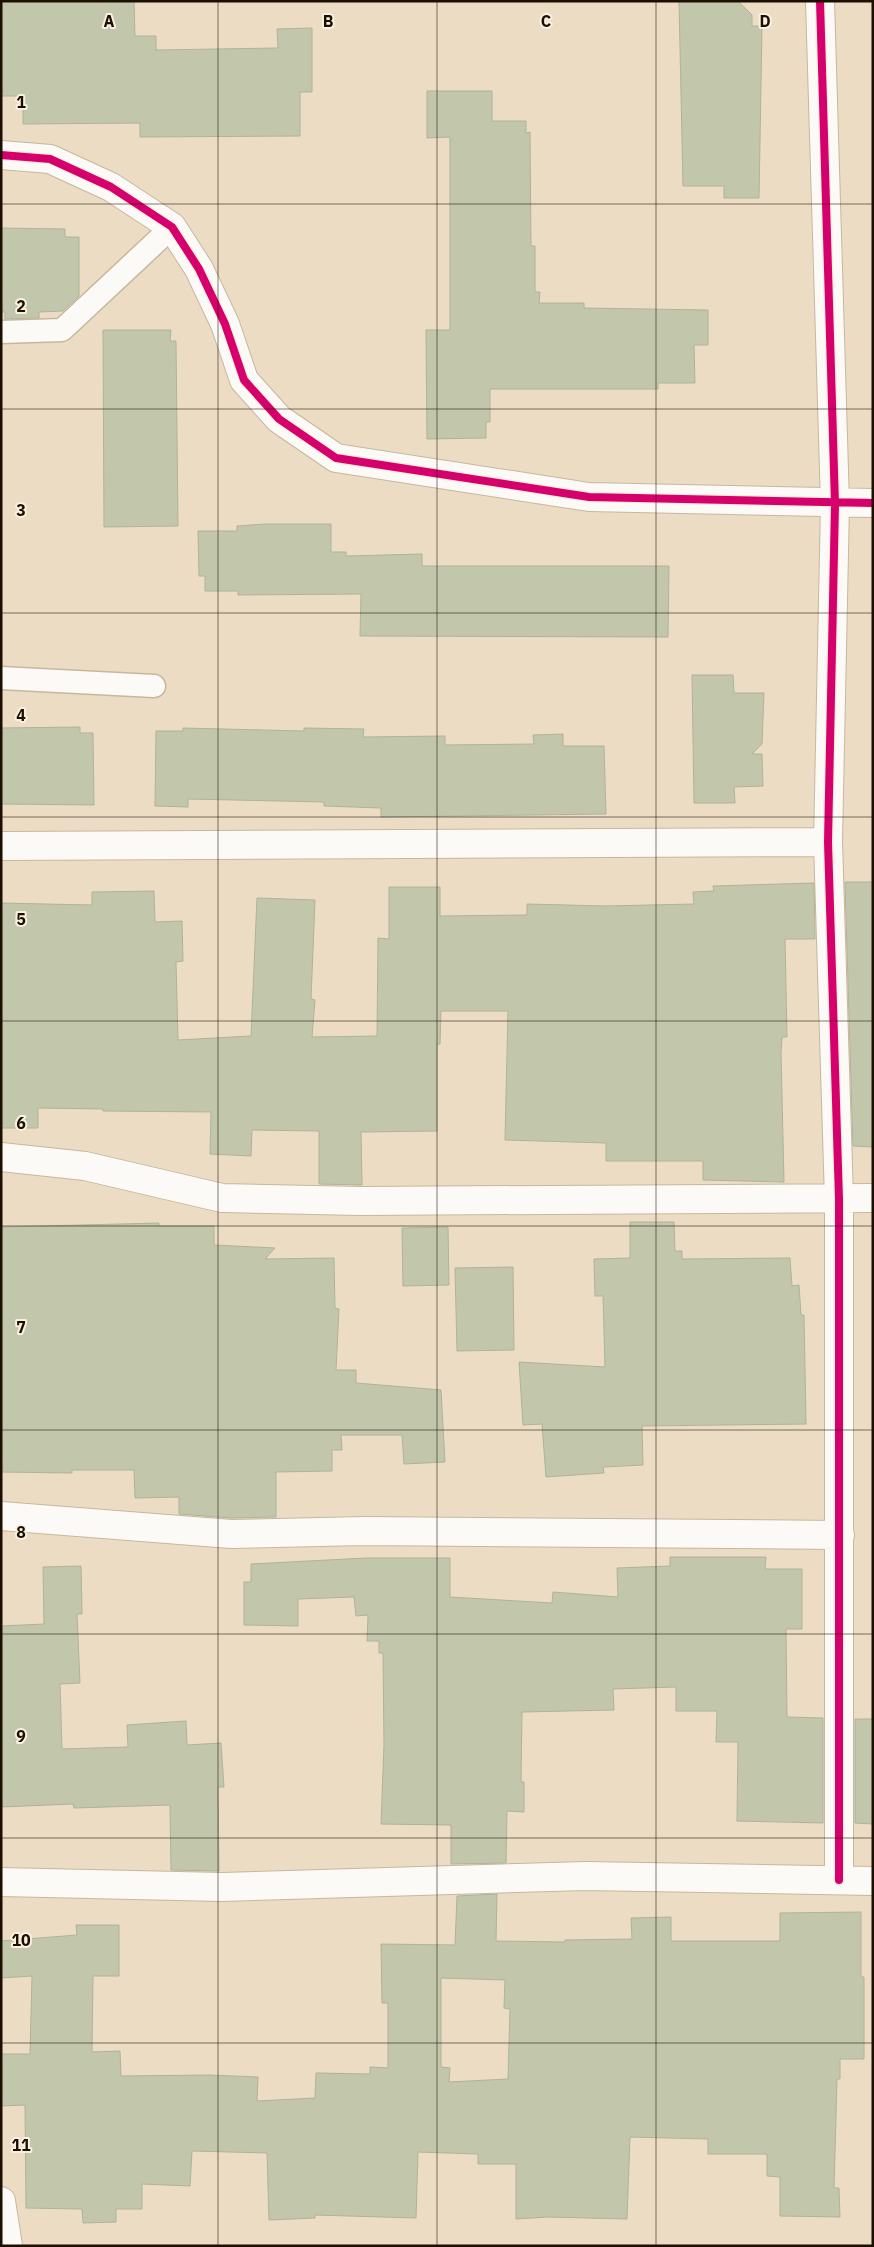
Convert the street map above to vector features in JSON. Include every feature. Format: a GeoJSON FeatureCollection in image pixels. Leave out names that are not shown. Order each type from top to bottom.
{"type":"FeatureCollection","features":[{"type":"Feature","properties":{"kind":"street"},"geometry":{"type":"LineString","coordinates":[[820,1],[835,504],[828,842],[839,1199],[839,1880]]}},
{"type":"Feature","properties":{"kind":"street"},"geometry":{"type":"LineString","coordinates":[[1,155],[50,159],[111,187],[172,227],[199,269],[225,324],[244,380],[279,419],[336,458],[589,497],[835,504],[873,503]]}},
{"type":"Feature","properties":{"kind":"street"},"geometry":{"type":"LineString","coordinates":[[1,846],[828,842]]}},
{"type":"Feature","properties":{"kind":"street"},"geometry":{"type":"LineString","coordinates":[[1,1157],[85,1166],[222,1198],[360,1201],[873,1198]]}},
{"type":"Feature","properties":{"kind":"street"},"geometry":{"type":"LineString","coordinates":[[1,1516],[231,1534],[374,1531],[840,1534]]}},
{"type":"Feature","properties":{"kind":"street"},"geometry":{"type":"LineString","coordinates":[[1,1882],[222,1887],[585,1876],[873,1880]]}},
{"type":"Feature","properties":{"kind":"street"},"geometry":{"type":"LineString","coordinates":[[1,2201],[8,2246]]}},
{"type":"Feature","properties":{"kind":"lane"},"geometry":{"type":"LineString","coordinates":[[1,332],[62,330],[172,227]]}},
{"type":"Feature","properties":{"kind":"lane"},"geometry":{"type":"LineString","coordinates":[[1,678],[154,686]]}},
{"type":"Feature","properties":{"kind":"building"},"geometry":{"type":"Polygon","coordinates":[[[1,1],[134,1],[135,36],[156,36],[156,50],[278,48],[277,29],[312,28],[312,92],[300,92],[300,136],[140,137],[140,123],[23,124],[23,96],[1,96],[1,1]]]}},
{"type":"Feature","properties":{"kind":"building"},"geometry":{"type":"Polygon","coordinates":[[[679,1],[738,1],[752,15],[752,26],[762,26],[759,198],[724,198],[724,186],[683,186],[679,1]]]}},
{"type":"Feature","properties":{"kind":"building"},"geometry":{"type":"Polygon","coordinates":[[[427,91],[492,91],[492,121],[526,121],[526,133],[530,132],[531,246],[535,246],[535,292],[540,292],[539,303],[584,303],[584,308],[708,310],[708,345],[694,345],[695,383],[658,383],[658,389],[490,389],[490,422],[486,422],[486,438],[427,439],[426,330],[450,330],[450,137],[427,138],[427,91]]]}},
{"type":"Feature","properties":{"kind":"building"},"geometry":{"type":"Polygon","coordinates":[[[1,228],[65,229],[65,237],[79,237],[79,296],[63,311],[39,312],[39,318],[5,319],[5,312],[1,312],[1,228]]]}},
{"type":"Feature","properties":{"kind":"building"},"geometry":{"type":"Polygon","coordinates":[[[103,330],[171,330],[170,341],[176,341],[178,526],[104,527],[103,330]]]}},
{"type":"Feature","properties":{"kind":"building"},"geometry":{"type":"Polygon","coordinates":[[[331,524],[331,552],[346,552],[346,556],[422,554],[422,566],[669,566],[668,637],[360,636],[361,594],[238,595],[238,591],[205,591],[205,576],[199,576],[198,531],[237,531],[237,526],[331,524]]]}},
{"type":"Feature","properties":{"kind":"building"},"geometry":{"type":"Polygon","coordinates":[[[692,675],[733,675],[734,693],[764,693],[762,744],[752,754],[762,754],[763,786],[734,787],[735,803],[694,803],[692,675]]]}},
{"type":"Feature","properties":{"kind":"building"},"geometry":{"type":"Polygon","coordinates":[[[80,727],[80,733],[93,733],[94,805],[1,804],[1,728],[80,727]]]}},
{"type":"Feature","properties":{"kind":"building"},"geometry":{"type":"Polygon","coordinates":[[[183,728],[304,731],[304,728],[364,729],[363,737],[445,736],[445,745],[534,744],[533,735],[563,734],[563,746],[604,746],[606,814],[381,817],[381,808],[324,806],[324,802],[188,799],[188,807],[155,806],[156,731],[183,731],[183,728]]]}},
{"type":"Feature","properties":{"kind":"building"},"geometry":{"type":"Polygon","coordinates":[[[845,882],[873,882],[873,1147],[853,1146],[845,882]]]}},
{"type":"Feature","properties":{"kind":"building"},"geometry":{"type":"Polygon","coordinates":[[[814,883],[815,939],[785,939],[787,1037],[782,1037],[781,1053],[784,1182],[703,1180],[703,1161],[606,1161],[606,1143],[505,1140],[508,1011],[441,1011],[440,1044],[437,1044],[437,1131],[361,1132],[362,1185],[319,1184],[319,1131],[252,1130],[251,1156],[210,1154],[211,1112],[38,1108],[38,1128],[1,1128],[1,903],[92,905],[92,892],[154,891],[155,922],[182,921],[183,961],[176,962],[178,1040],[251,1036],[257,898],[315,900],[311,999],[315,1000],[312,1037],[377,1036],[378,938],[389,939],[389,887],[440,887],[440,916],[527,915],[527,904],[605,906],[694,904],[693,892],[714,891],[713,886],[814,883]]]}},
{"type":"Feature","properties":{"kind":"building"},"geometry":{"type":"Polygon","coordinates":[[[630,1222],[674,1222],[675,1251],[682,1251],[682,1259],[790,1258],[792,1286],[799,1285],[801,1315],[804,1315],[806,1424],[642,1426],[643,1465],[603,1467],[604,1473],[546,1477],[542,1424],[523,1425],[519,1362],[605,1367],[603,1296],[595,1296],[594,1259],[630,1258],[630,1222]]]}},
{"type":"Feature","properties":{"kind":"building"},"geometry":{"type":"Polygon","coordinates":[[[159,1223],[159,1226],[214,1226],[214,1245],[275,1248],[265,1259],[334,1258],[335,1308],[339,1309],[336,1370],[356,1370],[356,1383],[441,1390],[445,1462],[404,1464],[402,1435],[341,1435],[342,1450],[332,1450],[332,1471],[276,1472],[276,1517],[231,1518],[179,1514],[179,1497],[135,1498],[134,1470],[72,1470],[72,1473],[1,1472],[1,1227],[159,1223]]]}},
{"type":"Feature","properties":{"kind":"building"},"geometry":{"type":"Polygon","coordinates":[[[448,1227],[449,1285],[403,1286],[402,1228],[448,1227]]]}},
{"type":"Feature","properties":{"kind":"building"},"geometry":{"type":"Polygon","coordinates":[[[513,1267],[514,1350],[457,1351],[455,1268],[513,1267]]]}},
{"type":"Feature","properties":{"kind":"building"},"geometry":{"type":"Polygon","coordinates":[[[670,1557],[766,1557],[765,1569],[802,1569],[802,1629],[786,1629],[787,1717],[823,1718],[823,1823],[737,1821],[738,1742],[716,1742],[717,1711],[676,1711],[676,1687],[613,1689],[614,1710],[522,1712],[521,1782],[524,1782],[524,1812],[507,1811],[506,1863],[451,1864],[451,1825],[381,1824],[384,1745],[383,1653],[379,1653],[379,1641],[367,1641],[368,1615],[356,1616],[354,1597],[298,1599],[298,1626],[244,1625],[244,1582],[251,1582],[251,1564],[366,1558],[450,1558],[450,1597],[552,1603],[553,1592],[618,1597],[617,1568],[670,1566],[670,1557]]]}},
{"type":"Feature","properties":{"kind":"building"},"geometry":{"type":"Polygon","coordinates":[[[81,1566],[82,1614],[77,1614],[80,1683],[60,1684],[62,1749],[128,1747],[127,1725],[186,1721],[187,1745],[221,1743],[224,1787],[218,1787],[219,1871],[171,1870],[170,1805],[74,1808],[73,1804],[1,1807],[1,1626],[44,1624],[43,1567],[81,1566]]]}},
{"type":"Feature","properties":{"kind":"building"},"geometry":{"type":"Polygon","coordinates":[[[855,1719],[873,1719],[873,1824],[855,1823],[855,1719]]]}},
{"type":"Feature","properties":{"kind":"building"},"geometry":{"type":"Polygon","coordinates":[[[497,1894],[496,1941],[565,1942],[565,1940],[632,1939],[631,1918],[671,1917],[671,1941],[780,1941],[780,1913],[861,1912],[861,1977],[864,1977],[864,2059],[840,2059],[840,2079],[837,2079],[834,2188],[839,2188],[840,2217],[780,2216],[780,2177],[767,2176],[767,2154],[708,2154],[708,2139],[630,2137],[627,2219],[548,2217],[516,2219],[516,2164],[478,2164],[478,2154],[418,2152],[416,2218],[315,2215],[315,2218],[269,2220],[267,2153],[192,2151],[190,2186],[142,2184],[142,2209],[116,2209],[116,2222],[83,2223],[82,2209],[26,2208],[25,2105],[1,2106],[1,2054],[30,2054],[32,1976],[1,1978],[1,1941],[77,1935],[76,1925],[119,1925],[119,1976],[93,1976],[92,2052],[120,2051],[121,2076],[209,2075],[258,2077],[257,2101],[315,2098],[316,2073],[370,2074],[370,2067],[388,2068],[388,2003],[382,2003],[381,1944],[455,1945],[457,1896],[497,1894]],[[441,1978],[441,2067],[450,2068],[449,2082],[508,2079],[510,2009],[504,2008],[505,1980],[441,1978]]]}},
{"type":"Feature","properties":{"kind":"cycle path"},"geometry":{"type":"LineString","coordinates":[[820,1],[835,504],[828,842],[839,1199],[839,1880]]}},
{"type":"Feature","properties":{"kind":"cycle path"},"geometry":{"type":"LineString","coordinates":[[1,155],[50,159],[111,187],[172,227],[199,269],[225,324],[244,380],[279,419],[336,458],[589,497],[873,503]]}}]}
